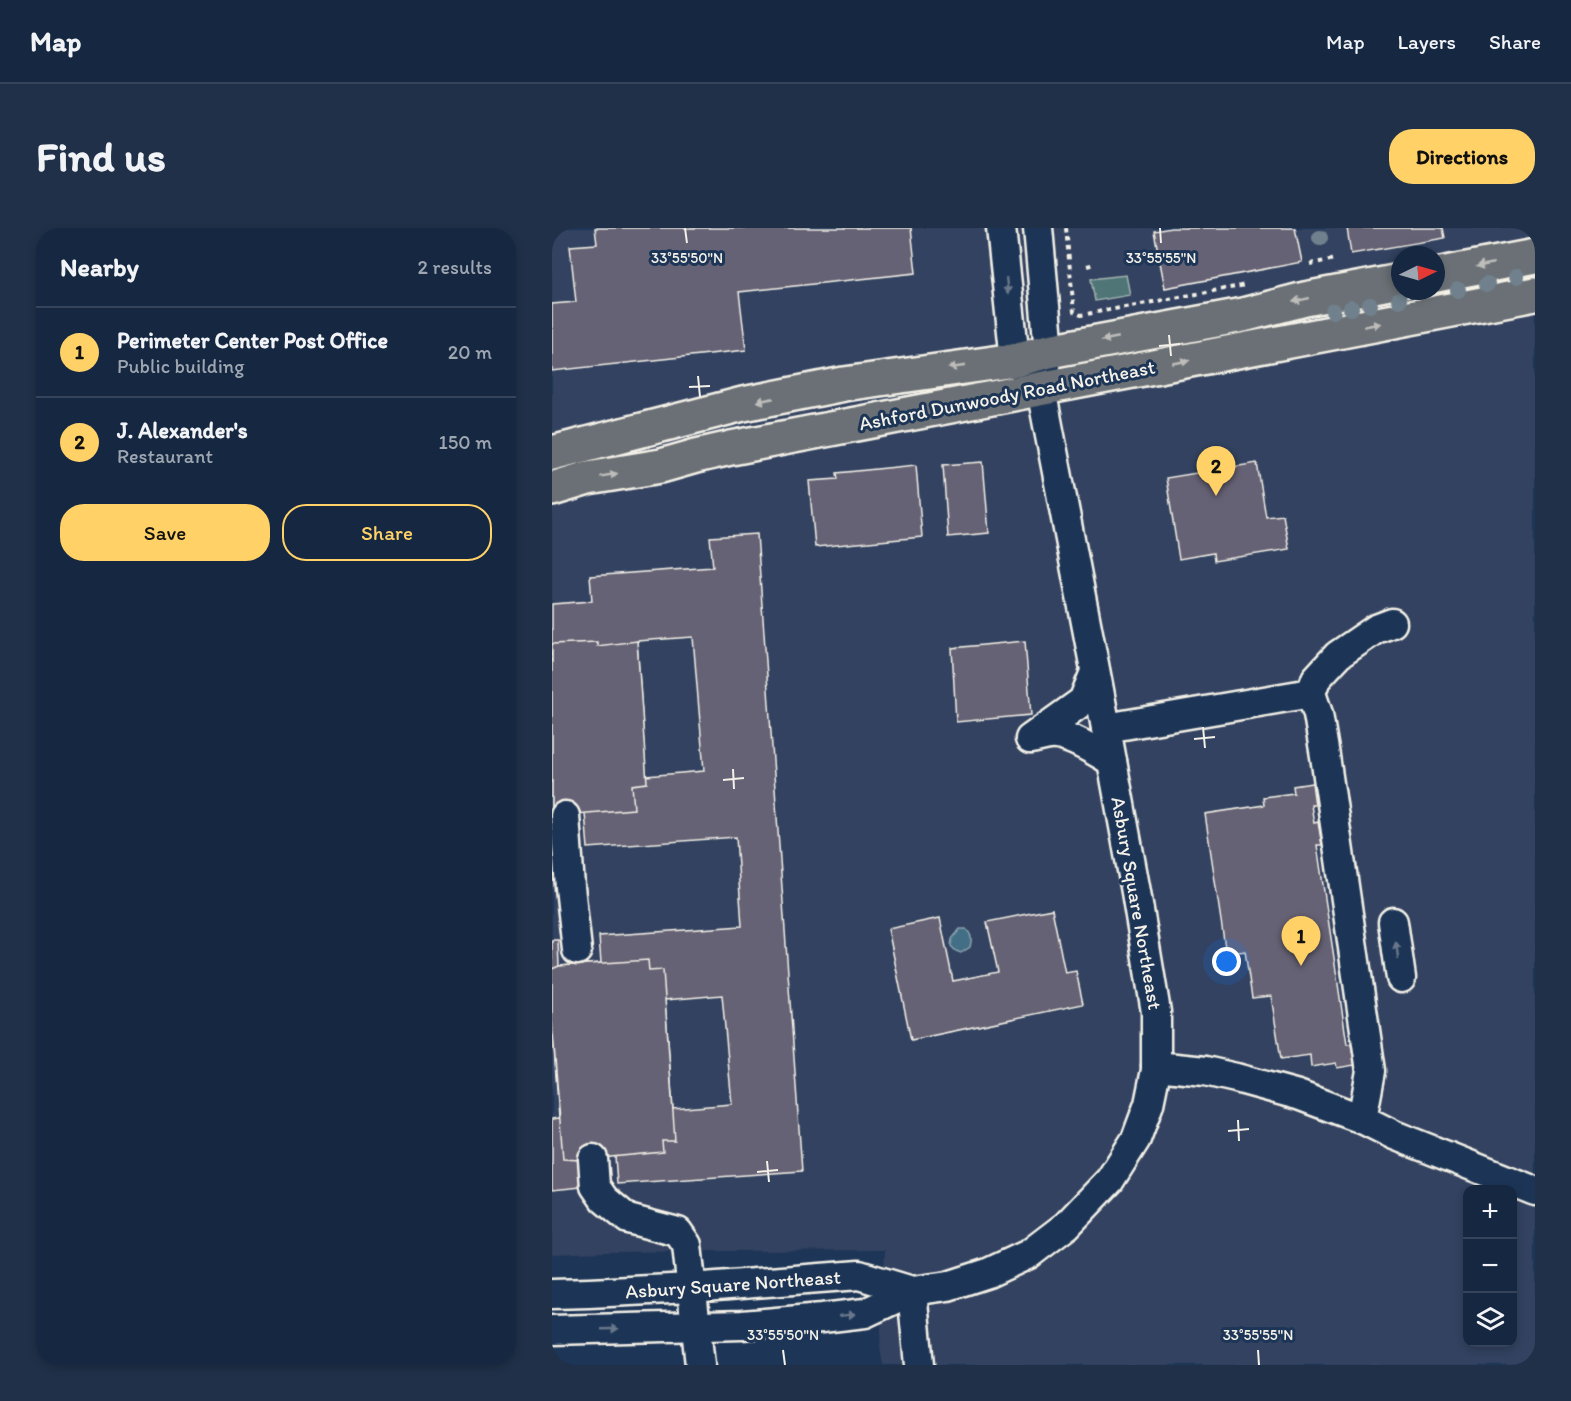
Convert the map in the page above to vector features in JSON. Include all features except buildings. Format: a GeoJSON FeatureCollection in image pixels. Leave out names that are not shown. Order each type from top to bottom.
{"type":"FeatureCollection","features":[{"type":"Feature","properties":{"kind":"main road"},"geometry":{"type":"LineString","coordinates":[[1445,272],[1535,256]]}},
{"type":"Feature","properties":{"kind":"main road","name":"Ashford Dunwoody Road Northeast"},"geometry":{"type":"LineString","coordinates":[[552,453],[681,419],[765,400],[844,384],[1015,360],[1049,351],[1243,315],[1305,299],[1391,283]]}},
{"type":"Feature","properties":{"kind":"main road","name":"Ashford Dunwoody Road Northeast"},"geometry":{"type":"LineString","coordinates":[[552,489],[588,478],[661,466],[731,448],[1535,294]]}},
{"type":"Feature","properties":{"kind":"street"},"geometry":{"type":"LineString","coordinates":[[1001,228],[1015,360],[1041,389]]}},
{"type":"Feature","properties":{"kind":"street"},"geometry":{"type":"LineString","coordinates":[[1038,228],[1049,351],[1041,389]]}},
{"type":"Feature","properties":{"kind":"street","name":"Asbury Square Northeast"},"geometry":{"type":"LineString","coordinates":[[552,1330],[753,1324],[865,1313],[912,1291],[948,1286],[988,1273],[1029,1254],[1067,1225],[1110,1180],[1136,1139],[1149,1104],[1156,1066],[1156,1012],[1106,728],[1041,389]]}},
{"type":"Feature","properties":{"kind":"street"},"geometry":{"type":"LineString","coordinates":[[1362,1119],[1371,1071],[1323,745],[1318,714],[1311,693],[1316,679],[1338,655],[1376,629],[1392,623]]}},
{"type":"Feature","properties":{"kind":"street"},"geometry":{"type":"LineString","coordinates":[[1095,672],[1083,701],[1030,739],[1052,735],[1064,737],[1112,761]]}},
{"type":"Feature","properties":{"kind":"street"},"geometry":{"type":"LineString","coordinates":[[1106,728],[1311,693]]}},
{"type":"Feature","properties":{"kind":"street"},"geometry":{"type":"LineString","coordinates":[[565,816],[561,887],[578,950]]}},
{"type":"Feature","properties":{"kind":"street"},"geometry":{"type":"LineString","coordinates":[[1393,922],[1401,978]]}},
{"type":"Feature","properties":{"kind":"street"},"geometry":{"type":"LineString","coordinates":[[1156,1066],[1205,1071],[1298,1095],[1535,1191]]}},
{"type":"Feature","properties":{"kind":"street"},"geometry":{"type":"LineString","coordinates":[[593,1159],[595,1186],[604,1199],[628,1219],[678,1233],[687,1245],[700,1365]]}},
{"type":"Feature","properties":{"kind":"street","name":"Asbury Square Northeast"},"geometry":{"type":"LineString","coordinates":[[552,1294],[691,1288],[859,1275],[912,1291]]}},
{"type":"Feature","properties":{"kind":"street"},"geometry":{"type":"LineString","coordinates":[[912,1291],[919,1365]]}},
{"type":"Feature","properties":{"kind":"path"},"geometry":{"type":"LineString","coordinates":[[1066,228],[1074,312],[1081,315],[1246,285]]}},
{"type":"Feature","properties":{"kind":"path"},"geometry":{"type":"LineString","coordinates":[[1310,264],[1335,260]]}},
{"type":"Feature","properties":{"kind":"path"},"geometry":{"type":"LineString","coordinates":[[1087,266],[1095,264]]}},
{"type":"Feature","properties":{"kind":"shaded area"},"geometry":{"type":"Polygon","coordinates":[[[552,228],[1535,228],[1535,1365],[883,1365],[880,1347],[885,1250],[552,1254],[552,228]]]}},
{"type":"Feature","properties":{"kind":"shaded area"},"geometry":{"type":"Polygon","coordinates":[[[960,929],[966,929],[971,939],[970,947],[961,953],[951,946],[952,939],[960,929]]]}},
{"type":"Feature","properties":{"kind":"green space"},"geometry":{"type":"Polygon","coordinates":[[[1126,275],[1130,295],[1095,301],[1091,279],[1126,275]]]}},
{"type":"Feature","properties":{"kind":"place","name":"J. Alexander's"},"geometry":{"type":"Point","coordinates":[1216,496]}},
{"type":"Feature","properties":{"kind":"place","name":"Perimeter Center Post Office"},"geometry":{"type":"Point","coordinates":[1301,966]}}]}
